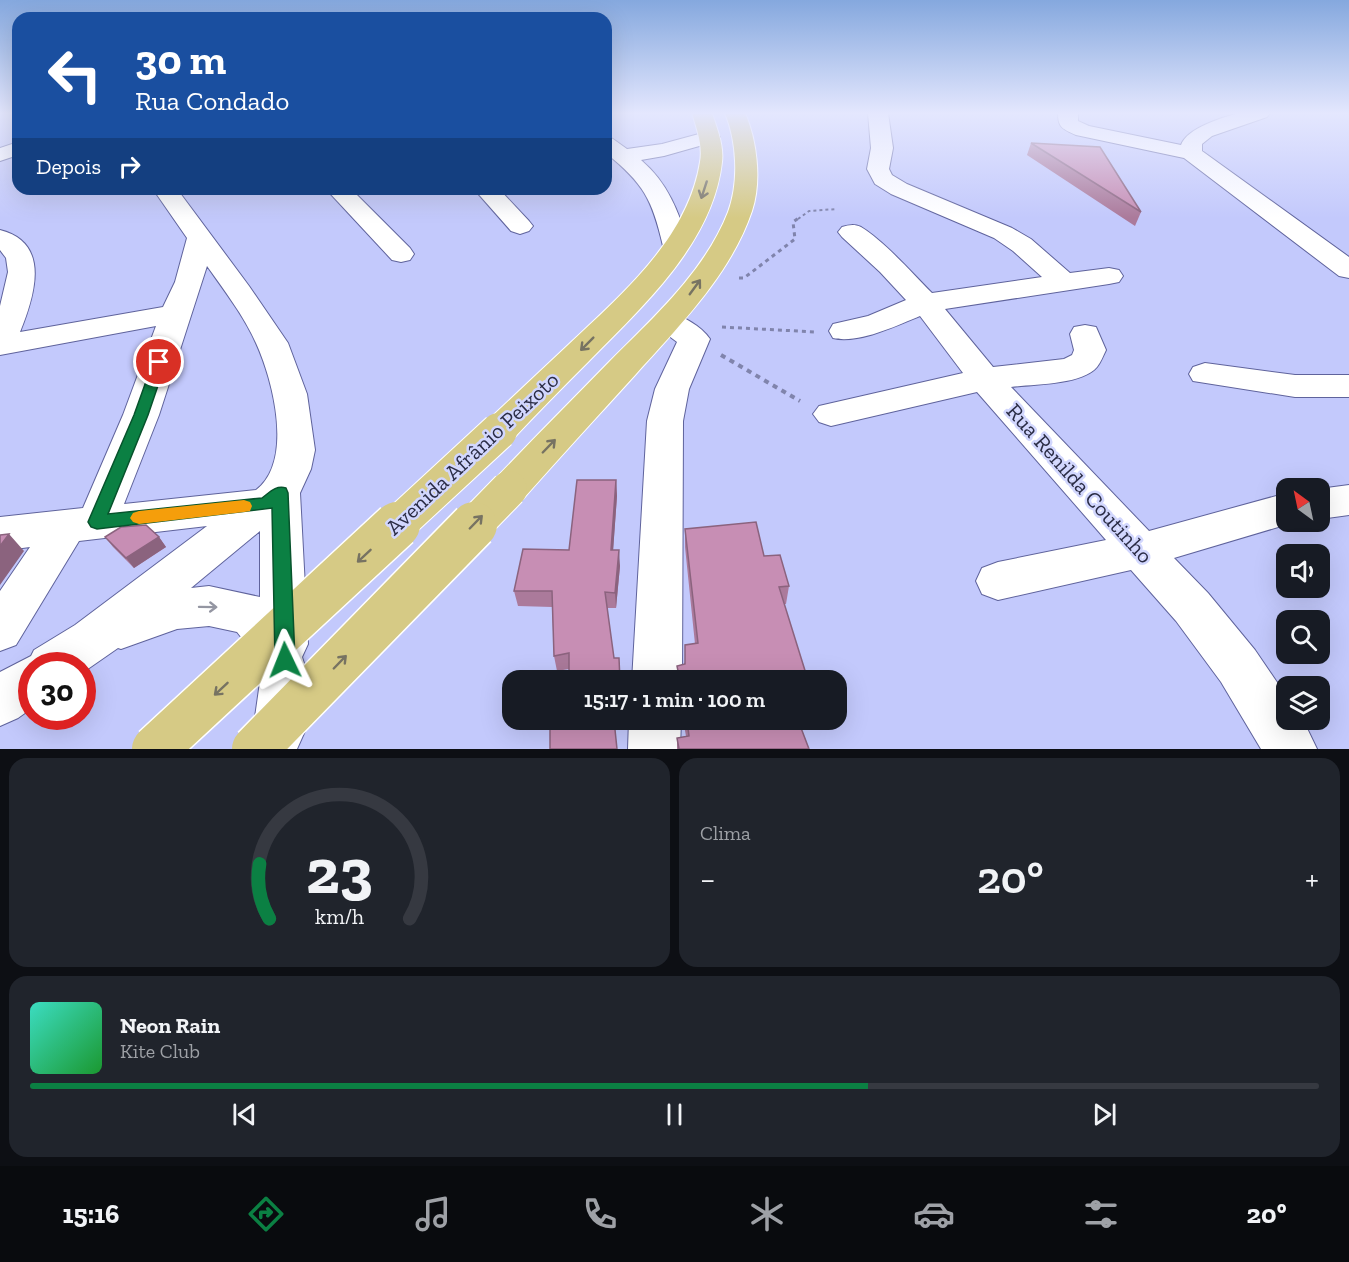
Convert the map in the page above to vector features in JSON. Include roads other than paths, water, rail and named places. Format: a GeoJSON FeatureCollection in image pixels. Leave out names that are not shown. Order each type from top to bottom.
{"type":"FeatureCollection","features":[{"type":"Feature","properties":{"kind":"main road","name":"Avenida Afrânio Peixoto"},"geometry":{"type":"LineString","coordinates":[[155,749],[499,431],[634,298],[676,246],[705,190],[712,161],[710,148]]}},
{"type":"Feature","properties":{"kind":"main road","name":"Avenida Afrânio Peixoto"},"geometry":{"type":"LineString","coordinates":[[255,749],[509,489],[681,330],[703,276],[740,211],[746,161],[744,148]]}},
{"type":"Feature","properties":{"kind":"street"},"geometry":{"type":"LineString","coordinates":[[614,150],[664,150],[667,148]]}},
{"type":"Feature","properties":{"kind":"street"},"geometry":{"type":"LineString","coordinates":[[882,148],[878,169],[883,179],[899,189],[1003,233],[1022,245],[1063,282]]}},
{"type":"Feature","properties":{"kind":"street"},"geometry":{"type":"LineString","coordinates":[[1166,148],[1191,153],[1349,270]]}},
{"type":"Feature","properties":{"kind":"street"},"geometry":{"type":"LineString","coordinates":[[1191,148],[1191,153]]}},
{"type":"Feature","properties":{"kind":"street"},"geometry":{"type":"LineString","coordinates":[[614,150],[644,172],[655,186],[666,206],[676,246]]}},
{"type":"Feature","properties":{"kind":"street"},"geometry":{"type":"LineString","coordinates":[[73,652],[92,640],[273,498],[292,469],[297,450],[290,394],[272,343],[201,237],[170,195]]}},
{"type":"Feature","properties":{"kind":"street"},"geometry":{"type":"LineString","coordinates":[[344,195],[401,254]]}},
{"type":"Feature","properties":{"kind":"street"},"geometry":{"type":"LineString","coordinates":[[492,195],[520,226]]}},
{"type":"Feature","properties":{"kind":"street","name":"Rua Renilda Coutinho"},"geometry":{"type":"LineString","coordinates":[[845,220],[925,303],[986,380],[1192,607],[1238,666],[1291,749]]}},
{"type":"Feature","properties":{"kind":"street"},"geometry":{"type":"LineString","coordinates":[[0,630],[82,524],[141,415],[175,314],[189,282],[201,237]]}},
{"type":"Feature","properties":{"kind":"street"},"geometry":{"type":"LineString","coordinates":[[0,238],[10,243],[19,257],[0,344],[175,314]]}},
{"type":"Feature","properties":{"kind":"street"},"geometry":{"type":"LineString","coordinates":[[844,331],[879,322],[925,303],[1109,276]]}},
{"type":"Feature","properties":{"kind":"street"},"geometry":{"type":"LineString","coordinates":[[657,670],[665,421],[681,330]]}},
{"type":"Feature","properties":{"kind":"street"},"geometry":{"type":"LineString","coordinates":[[831,414],[986,380],[1072,369],[1085,361],[1090,350],[1085,334]]}},
{"type":"Feature","properties":{"kind":"street"},"geometry":{"type":"LineString","coordinates":[[1205,374],[1295,387],[1349,386]]}},
{"type":"Feature","properties":{"kind":"street"},"geometry":{"type":"LineString","coordinates":[[0,534],[273,498]]}},
{"type":"Feature","properties":{"kind":"street"},"geometry":{"type":"LineString","coordinates":[[273,498],[285,682],[276,749]]}},
{"type":"Feature","properties":{"kind":"street"},"geometry":{"type":"LineString","coordinates":[[1330,503],[1349,500]]}},
{"type":"Feature","properties":{"kind":"street"},"geometry":{"type":"LineString","coordinates":[[998,580],[1141,550],[1276,512]]}},
{"type":"Feature","properties":{"kind":"street"},"geometry":{"type":"LineString","coordinates":[[92,640],[140,620],[177,609],[209,606],[230,609],[251,614],[273,642],[285,682]]}},
{"type":"Feature","properties":{"kind":"street"},"geometry":{"type":"LineString","coordinates":[[0,701],[18,689]]}},
{"type":"Feature","properties":{"kind":"street"},"geometry":{"type":"LineString","coordinates":[[654,749],[655,730]]}}]}
